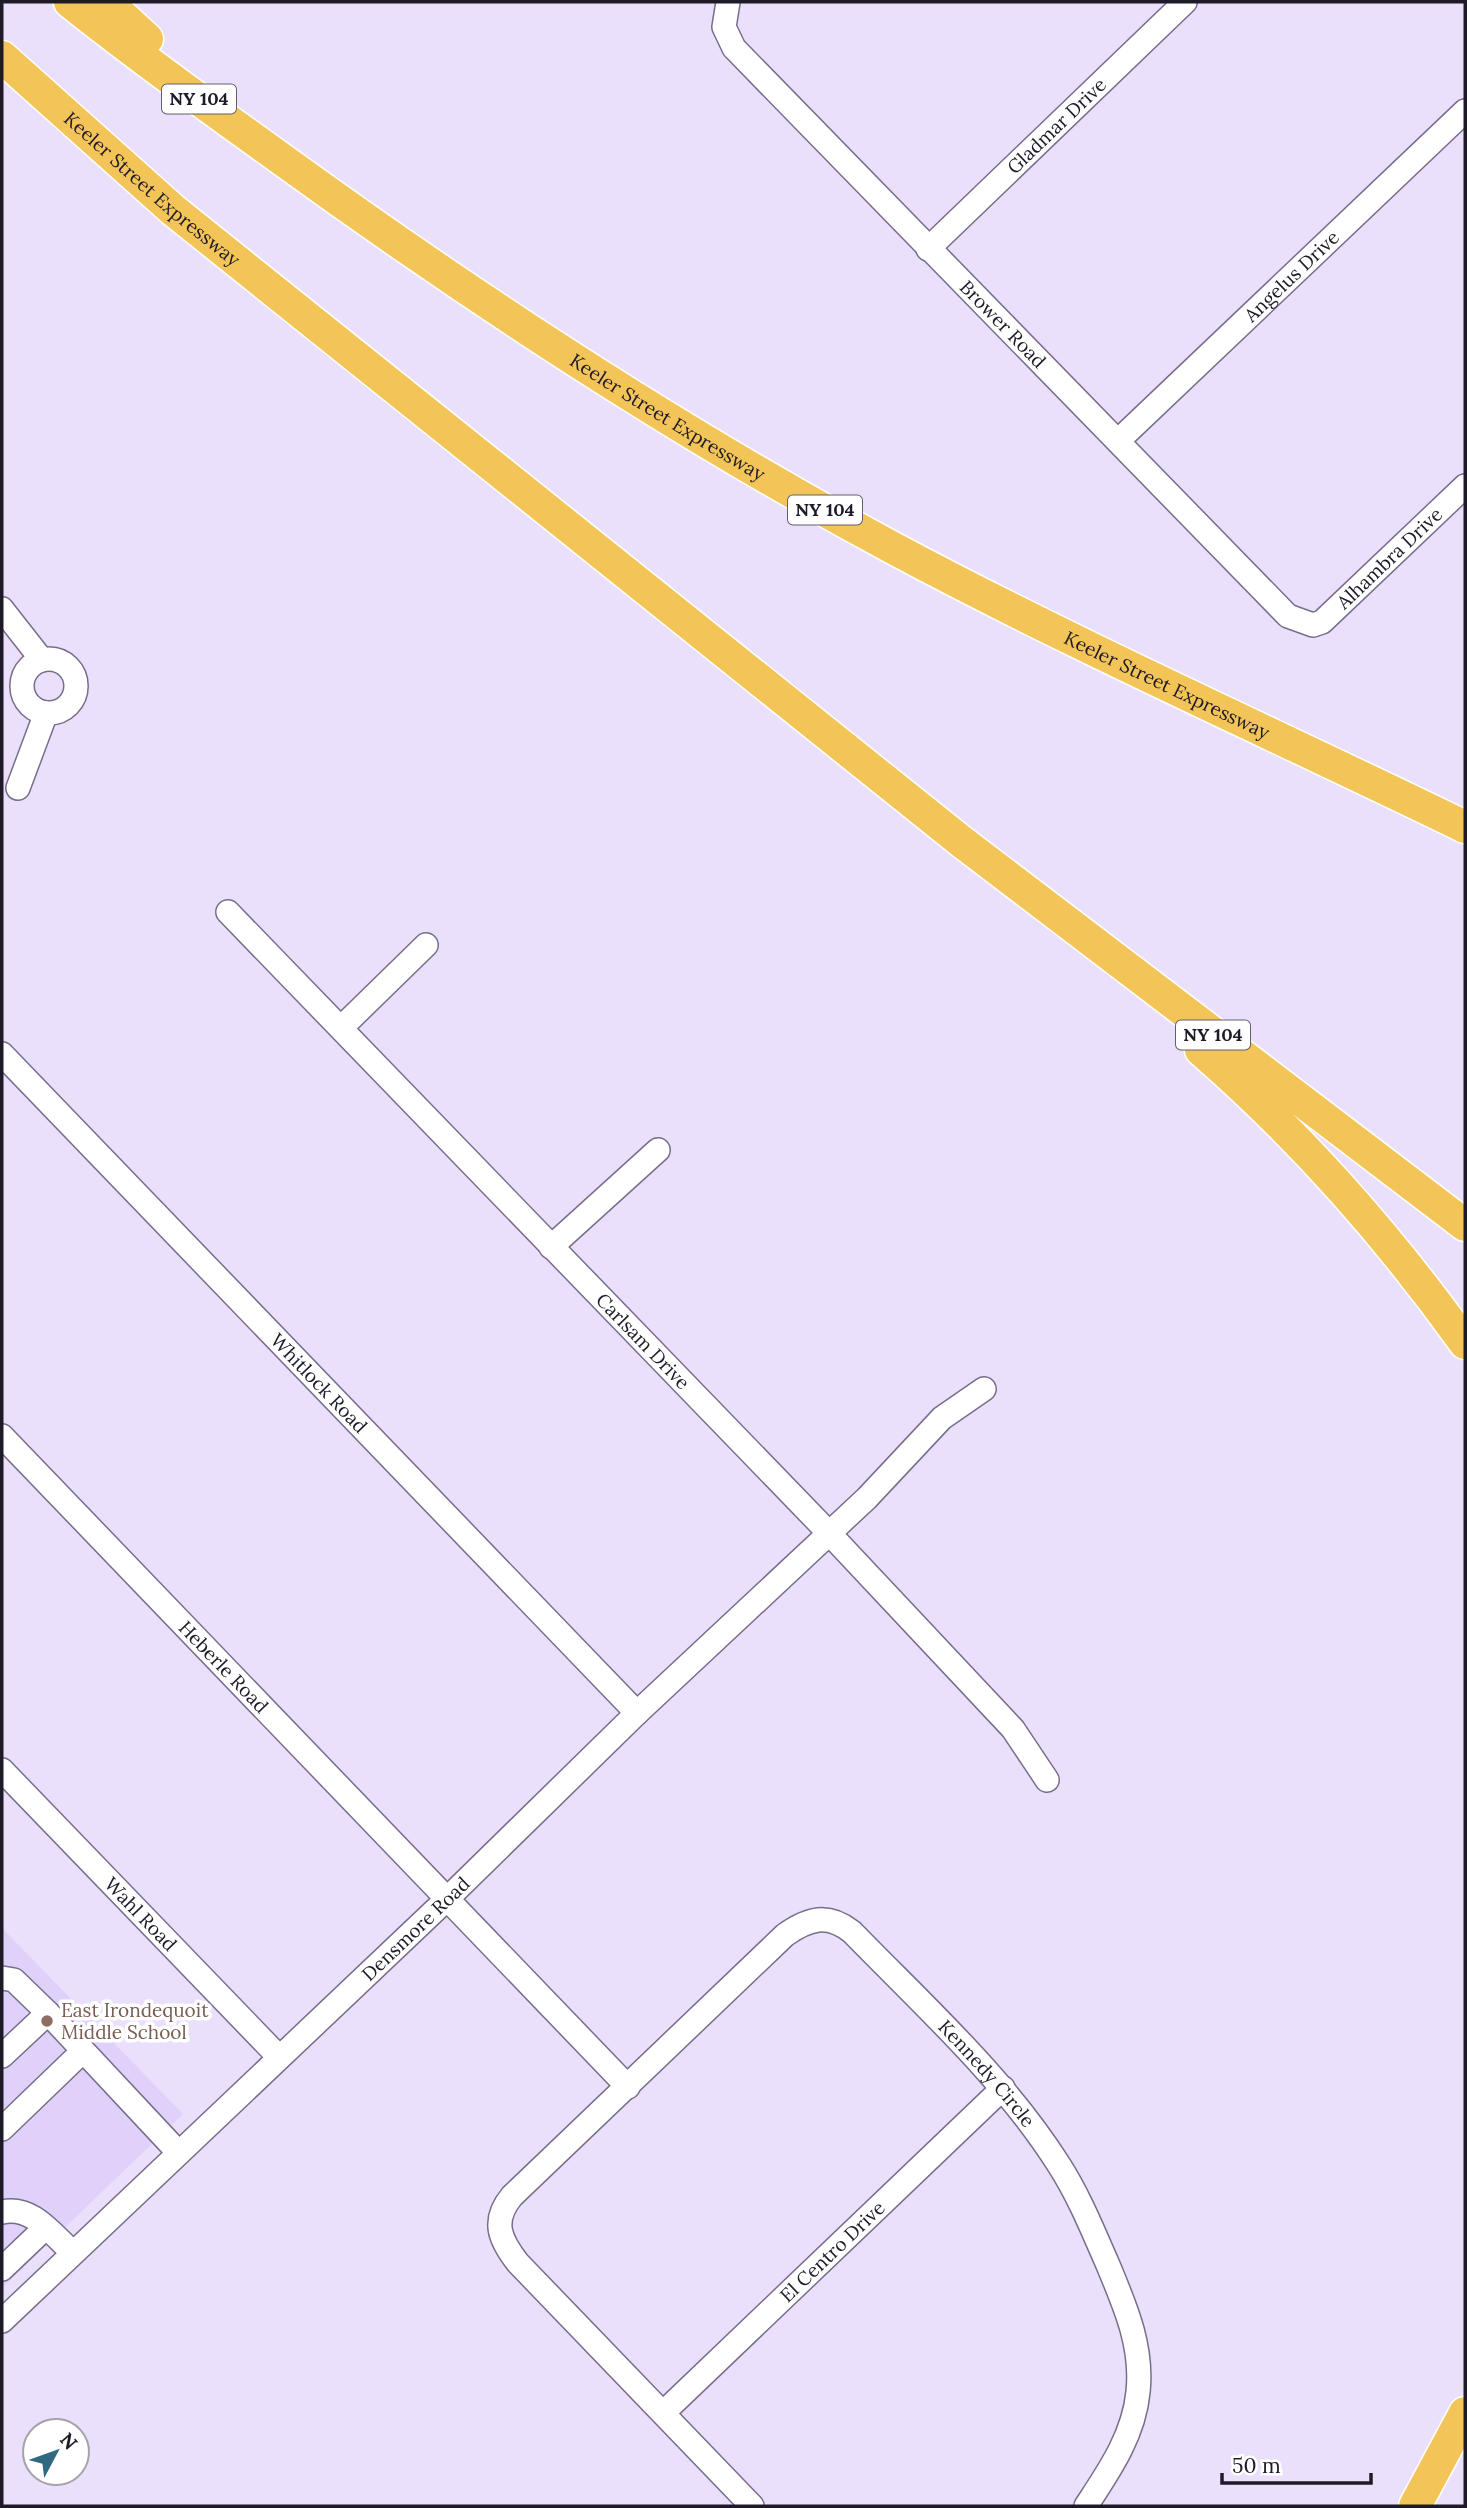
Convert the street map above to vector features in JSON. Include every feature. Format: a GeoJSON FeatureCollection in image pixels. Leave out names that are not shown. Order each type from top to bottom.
{"type":"FeatureCollection","features":[{"type":"Feature","properties":{"kind":"highway","name":"Keeler Street Expressway"},"geometry":{"type":"LineString","coordinates":[[70,2],[329,194],[564,354],[782,486],[1030,620],[1351,771]]}},
{"type":"Feature","properties":{"kind":"highway"},"geometry":{"type":"LineString","coordinates":[[107,2],[329,194]]}},
{"type":"Feature","properties":{"kind":"highway","name":"Keeler Street Expressway"},"geometry":{"type":"LineString","coordinates":[[2,57],[173,210],[962,842]]}},
{"type":"Feature","properties":{"kind":"highway"},"geometry":{"type":"LineString","coordinates":[[2,76],[173,210]]}},
{"type":"Feature","properties":{"kind":"highway"},"geometry":{"type":"LineString","coordinates":[[1351,771],[1465,827]]}},
{"type":"Feature","properties":{"kind":"highway","name":"NY 104"},"geometry":{"type":"LineString","coordinates":[[1351,771],[1465,820]]}},
{"type":"Feature","properties":{"kind":"highway"},"geometry":{"type":"LineString","coordinates":[[962,842],[1235,1079],[1287,1129],[1384,1235],[1465,1343]]}},
{"type":"Feature","properties":{"kind":"highway","name":"NY 104"},"geometry":{"type":"LineString","coordinates":[[962,842],[1465,1225]]}},
{"type":"Feature","properties":{"kind":"highway"},"geometry":{"type":"LineString","coordinates":[[1417,2506],[1465,2413]]}},
{"type":"Feature","properties":{"kind":"highway"},"geometry":{"type":"LineString","coordinates":[[1417,2506],[1465,2437]]}},
{"type":"Feature","properties":{"kind":"street","name":"Brower Road"},"geometry":{"type":"LineString","coordinates":[[728,2],[724,27],[734,48],[1289,616],[1313,625]]}},
{"type":"Feature","properties":{"kind":"street","name":"Gladmar Drive"},"geometry":{"type":"LineString","coordinates":[[928,248],[1185,2]]}},
{"type":"Feature","properties":{"kind":"street","name":"Angelus Drive"},"geometry":{"type":"LineString","coordinates":[[1119,440],[1465,111]]}},
{"type":"Feature","properties":{"kind":"street","name":"Alhambra Drive"},"geometry":{"type":"LineString","coordinates":[[1313,625],[1326,618],[1465,486]]}},
{"type":"Feature","properties":{"kind":"street"},"geometry":{"type":"LineString","coordinates":[[2,609],[42,660]]}},
{"type":"Feature","properties":{"kind":"street"},"geometry":{"type":"LineString","coordinates":[[51,659],[72,672],[76,689],[69,704],[63,709],[46,713],[13,698],[27,669],[42,660],[51,659]]}},
{"type":"Feature","properties":{"kind":"street"},"geometry":{"type":"LineString","coordinates":[[18,788],[46,713]]}},
{"type":"Feature","properties":{"kind":"street","name":"Carlsam Drive"},"geometry":{"type":"LineString","coordinates":[[228,912],[828,1532],[1013,1729],[1047,1780]]}},
{"type":"Feature","properties":{"kind":"street"},"geometry":{"type":"LineString","coordinates":[[341,1028],[426,945]]}},
{"type":"Feature","properties":{"kind":"street","name":"Whitlock Road"},"geometry":{"type":"LineString","coordinates":[[2,1054],[637,1713]]}},
{"type":"Feature","properties":{"kind":"street"},"geometry":{"type":"LineString","coordinates":[[551,1247],[658,1150]]}},
{"type":"Feature","properties":{"kind":"street","name":"Densmore Road"},"geometry":{"type":"LineString","coordinates":[[2,2321],[448,1898],[637,1713],[867,1498],[942,1418],[984,1389]]}},
{"type":"Feature","properties":{"kind":"street","name":"Heberle Road"},"geometry":{"type":"LineString","coordinates":[[2,1436],[448,1898]]}},
{"type":"Feature","properties":{"kind":"street","name":"Wahl Road"},"geometry":{"type":"LineString","coordinates":[[2,1770],[279,2057]]}},
{"type":"Feature","properties":{"kind":"street"},"geometry":{"type":"LineString","coordinates":[[448,1898],[628,2087]]}},
{"type":"Feature","properties":{"kind":"street","name":"Kennedy Circle"},"geometry":{"type":"LineString","coordinates":[[752,2506],[518,2263],[501,2237],[498,2226],[500,2215],[512,2196],[785,1935],[807,1922],[828,1919],[841,1923],[852,1932],[1003,2088],[1034,2127],[1080,2202],[1125,2304],[1135,2336],[1140,2367],[1138,2394],[1132,2422],[1111,2468],[1086,2506]]}},
{"type":"Feature","properties":{"kind":"street"},"geometry":{"type":"LineString","coordinates":[[2,1978],[14,1980],[48,2013],[178,2152]]}},
{"type":"Feature","properties":{"kind":"street"},"geometry":{"type":"LineString","coordinates":[[2,2056],[48,2013]]}},
{"type":"Feature","properties":{"kind":"street"},"geometry":{"type":"LineString","coordinates":[[2,2129],[83,2051]]}},
{"type":"Feature","properties":{"kind":"street","name":"El Centro Drive"},"geometry":{"type":"LineString","coordinates":[[663,2413],[1003,2088]]}},
{"type":"Feature","properties":{"kind":"street"},"geometry":{"type":"LineString","coordinates":[[2,2212],[13,2209],[29,2213],[72,2252]]}},
{"type":"Feature","properties":{"kind":"street"},"geometry":{"type":"LineString","coordinates":[[2,2269],[45,2228]]}},
{"type":"Feature","properties":{"kind":"shaded area","name":"East Irondequoit Middle School"},"geometry":{"type":"Polygon","coordinates":[[[2,1928],[183,2114],[2,2288],[2,1928]]]}},
{"type":"Feature","properties":{"kind":"place","name":"East Irondequoit Middle School"},"geometry":{"type":"Point","coordinates":[47,2021]}}]}
